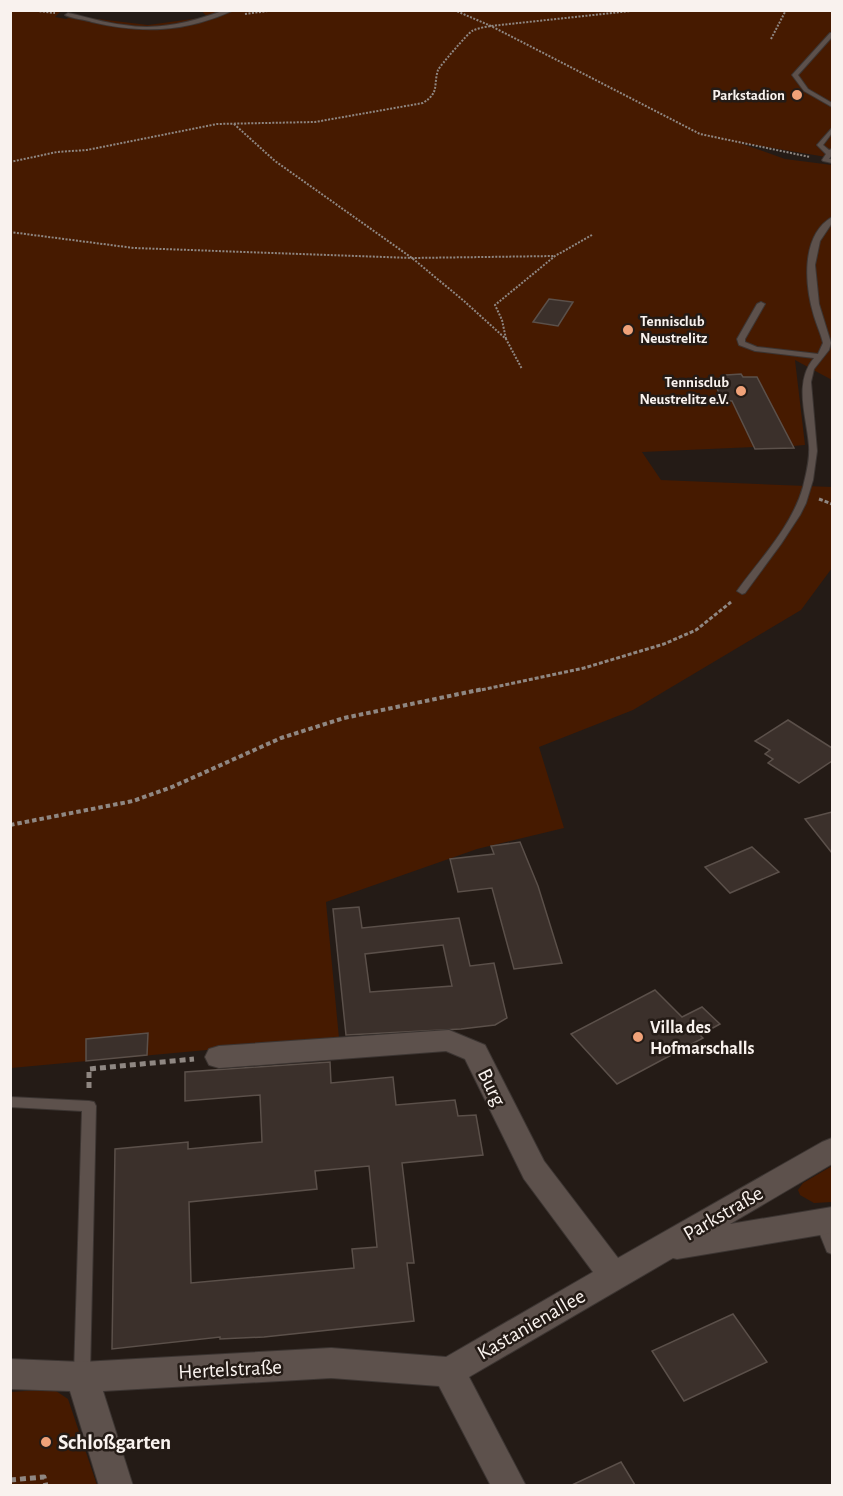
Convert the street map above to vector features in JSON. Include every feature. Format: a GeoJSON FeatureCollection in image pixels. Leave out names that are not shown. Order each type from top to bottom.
{"type":"FeatureCollection","features":[{"type":"Feature","properties":{"kind":"street","name":"Burg"},"geometry":{"type":"LineString","coordinates":[[219,1057],[449,1040],[476,1052],[534,1170],[614,1276]]}},
{"type":"Feature","properties":{"kind":"street","name":"Parkstraße"},"geometry":{"type":"LineString","coordinates":[[614,1276],[832,1150]]}},
{"type":"Feature","properties":{"kind":"street"},"geometry":{"type":"LineString","coordinates":[[662,1248],[829,1230]]}},
{"type":"Feature","properties":{"kind":"street","name":"Kastanienallee"},"geometry":{"type":"LineString","coordinates":[[449,1372],[614,1276]]}},
{"type":"Feature","properties":{"kind":"street","name":"Hertelstraße"},"geometry":{"type":"LineString","coordinates":[[10,1374],[81,1377],[331,1363],[449,1372]]}},
{"type":"Feature","properties":{"kind":"street"},"geometry":{"type":"LineString","coordinates":[[449,1372],[510,1485]]}},
{"type":"Feature","properties":{"kind":"street"},"geometry":{"type":"LineString","coordinates":[[81,1377],[116,1485]]}},
{"type":"Feature","properties":{"kind":"lane"},"geometry":{"type":"LineString","coordinates":[[68,15],[112,25],[146,29],[180,26],[232,10]]}},
{"type":"Feature","properties":{"kind":"lane"},"geometry":{"type":"LineString","coordinates":[[832,34],[795,75],[807,90],[832,105]]}},
{"type":"Feature","properties":{"kind":"lane"},"geometry":{"type":"LineString","coordinates":[[832,105],[823,108],[832,112]]}},
{"type":"Feature","properties":{"kind":"lane"},"geometry":{"type":"LineString","coordinates":[[830,156],[820,145],[832,130]]}},
{"type":"Feature","properties":{"kind":"lane"},"geometry":{"type":"LineString","coordinates":[[742,591],[795,516],[806,494],[813,448],[808,371],[826,349],[827,344],[815,297],[812,256],[818,235],[832,219]]}},
{"type":"Feature","properties":{"kind":"lane"},"geometry":{"type":"LineString","coordinates":[[760,304],[741,339],[742,343],[755,349],[818,357]]}},
{"type":"Feature","properties":{"kind":"lane"},"geometry":{"type":"LineString","coordinates":[[10,1102],[88,1106],[81,1377]]}},
{"type":"Feature","properties":{"kind":"path"},"geometry":{"type":"LineString","coordinates":[[29,10],[68,15]]}},
{"type":"Feature","properties":{"kind":"path"},"geometry":{"type":"LineString","coordinates":[[454,10],[700,134],[830,156]]}},
{"type":"Feature","properties":{"kind":"path"},"geometry":{"type":"LineString","coordinates":[[10,162],[39,153],[66,149],[87,150],[182,129],[325,120],[423,103],[432,97],[436,88],[438,68],[457,49],[464,35],[491,27],[640,10]]}},
{"type":"Feature","properties":{"kind":"path"},"geometry":{"type":"LineString","coordinates":[[771,39],[786,10]]}},
{"type":"Feature","properties":{"kind":"path"},"geometry":{"type":"LineString","coordinates":[[234,124],[275,161],[412,258],[506,339]]}},
{"type":"Feature","properties":{"kind":"path"},"geometry":{"type":"LineString","coordinates":[[10,232],[134,248],[412,258],[555,256]]}},
{"type":"Feature","properties":{"kind":"path"},"geometry":{"type":"LineString","coordinates":[[522,369],[506,339],[502,320],[495,305],[555,256],[592,235]]}},
{"type":"Feature","properties":{"kind":"path"},"geometry":{"type":"LineString","coordinates":[[10,825],[133,801],[171,787],[281,738],[344,718],[584,668],[664,644],[696,630],[723,610],[742,591]]}},
{"type":"Feature","properties":{"kind":"path"},"geometry":{"type":"LineString","coordinates":[[88,1106],[89,1069],[219,1057]]}},
{"type":"Feature","properties":{"kind":"path"},"geometry":{"type":"LineString","coordinates":[[10,1480],[44,1477],[46,1485]]}},
{"type":"Feature","properties":{"kind":"shaded area"},"geometry":{"type":"Polygon","coordinates":[[[201,10],[832,11],[832,158],[737,142],[785,159],[832,165],[832,380],[795,360],[805,445],[755,449],[754,447],[642,452],[661,480],[832,487],[832,568],[801,610],[633,710],[539,747],[564,828],[477,849],[326,902],[339,1038],[11,1068],[11,11],[72,11],[60,12],[55,17],[66,19],[73,16],[148,25],[207,17],[201,10]]]}},
{"type":"Feature","properties":{"kind":"shaded area"},"geometry":{"type":"Polygon","coordinates":[[[832,1166],[832,1202],[814,1203],[800,1195],[798,1190],[803,1183],[832,1166]]]}},
{"type":"Feature","properties":{"kind":"shaded area","name":"Schloßgarten"},"geometry":{"type":"Polygon","coordinates":[[[53,1389],[68,1399],[97,1485],[11,1486],[11,1392],[53,1389]]]}},
{"type":"Feature","properties":{"kind":"building"},"geometry":{"type":"Polygon","coordinates":[[[549,299],[573,302],[558,326],[533,322],[549,299]]]}},
{"type":"Feature","properties":{"kind":"building"},"geometry":{"type":"Polygon","coordinates":[[[741,374],[743,377],[757,377],[794,448],[755,449],[732,401],[722,401],[714,381],[726,375],[741,374]]]}},
{"type":"Feature","properties":{"kind":"building"},"geometry":{"type":"Polygon","coordinates":[[[788,720],[832,748],[832,761],[799,783],[768,763],[773,759],[765,754],[770,750],[755,741],[788,720]]]}},
{"type":"Feature","properties":{"kind":"building"},"geometry":{"type":"Polygon","coordinates":[[[832,812],[832,853],[805,819],[832,812]]]}},
{"type":"Feature","properties":{"kind":"building"},"geometry":{"type":"Polygon","coordinates":[[[520,842],[538,886],[562,963],[514,969],[492,888],[458,892],[450,859],[494,854],[491,846],[520,842]]]}},
{"type":"Feature","properties":{"kind":"building"},"geometry":{"type":"Polygon","coordinates":[[[752,847],[779,872],[730,893],[705,867],[752,847]]]}},
{"type":"Feature","properties":{"kind":"building"},"geometry":{"type":"Polygon","coordinates":[[[359,907],[362,928],[459,918],[470,966],[494,963],[507,1018],[495,1025],[461,1029],[346,1035],[333,909],[359,907]],[[443,945],[365,954],[370,992],[452,986],[443,945]]]}},
{"type":"Feature","properties":{"kind":"building","name":"Villa des Hofmarschalls"},"geometry":{"type":"Polygon","coordinates":[[[655,990],[682,1017],[702,1007],[720,1024],[700,1035],[703,1038],[617,1084],[571,1034],[655,990]]]}},
{"type":"Feature","properties":{"kind":"building"},"geometry":{"type":"Polygon","coordinates":[[[148,1033],[147,1055],[86,1061],[86,1039],[148,1033]]]}},
{"type":"Feature","properties":{"kind":"building"},"geometry":{"type":"Polygon","coordinates":[[[330,1062],[331,1083],[393,1077],[396,1105],[455,1100],[458,1116],[476,1115],[483,1155],[402,1163],[414,1263],[407,1263],[414,1321],[264,1337],[220,1339],[220,1337],[112,1349],[115,1149],[188,1142],[188,1149],[262,1142],[260,1095],[185,1101],[185,1072],[330,1062]],[[369,1166],[315,1171],[317,1189],[189,1202],[191,1283],[354,1268],[352,1249],[377,1247],[369,1166]]]}},
{"type":"Feature","properties":{"kind":"building"},"geometry":{"type":"Polygon","coordinates":[[[733,1314],[767,1362],[684,1401],[652,1351],[733,1314]]]}},
{"type":"Feature","properties":{"kind":"building"},"geometry":{"type":"Polygon","coordinates":[[[621,1462],[635,1485],[572,1485],[621,1462]]]}},
{"type":"Feature","properties":{"kind":"place","name":"Parkstadion"},"geometry":{"type":"Point","coordinates":[797,95]}},
{"type":"Feature","properties":{"kind":"place","name":"Tennisclub Neustrelitz"},"geometry":{"type":"Point","coordinates":[628,330]}},
{"type":"Feature","properties":{"kind":"place","name":"Tennisclub Neustrelitz e.V."},"geometry":{"type":"Point","coordinates":[741,391]}},
{"type":"Feature","properties":{"kind":"place","name":"Villa des Hofmarschalls"},"geometry":{"type":"Point","coordinates":[638,1037]}},
{"type":"Feature","properties":{"kind":"place","name":"Schloßgarten"},"geometry":{"type":"Point","coordinates":[46,1442]}}]}
